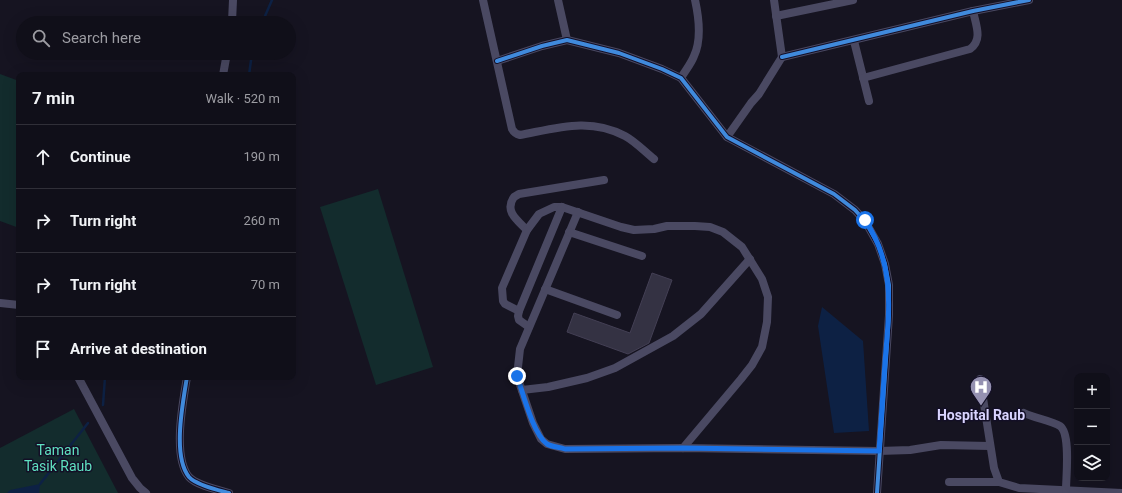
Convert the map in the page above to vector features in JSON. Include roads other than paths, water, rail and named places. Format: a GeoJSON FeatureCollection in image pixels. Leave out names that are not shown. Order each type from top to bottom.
{"type":"FeatureCollection","features":[{"type":"Feature","properties":{"kind":"street"},"geometry":{"type":"LineString","coordinates":[[232,16],[233,0]]}},
{"type":"Feature","properties":{"kind":"street"},"geometry":{"type":"LineString","coordinates":[[482,0],[512,129],[516,134],[520,135],[572,125],[598,126],[613,130],[627,137],[654,159]]}},
{"type":"Feature","properties":{"kind":"street"},"geometry":{"type":"LineString","coordinates":[[558,0],[567,40]]}},
{"type":"Feature","properties":{"kind":"street"},"geometry":{"type":"LineString","coordinates":[[681,78],[694,57],[697,48],[699,27],[695,0]]}},
{"type":"Feature","properties":{"kind":"street"},"geometry":{"type":"LineString","coordinates":[[727,137],[759,94],[782,57],[774,0]]}},
{"type":"Feature","properties":{"kind":"street"},"geometry":{"type":"LineString","coordinates":[[776,16],[853,0]]}},
{"type":"Feature","properties":{"kind":"street"},"geometry":{"type":"LineString","coordinates":[[782,57],[854,41],[973,11],[1029,0]]}},
{"type":"Feature","properties":{"kind":"street"},"geometry":{"type":"LineString","coordinates":[[863,78],[970,49],[978,41],[973,11]]}},
{"type":"Feature","properties":{"kind":"street"},"geometry":{"type":"LineString","coordinates":[[497,61],[542,46],[567,40],[619,53],[662,69],[681,78],[727,137],[834,194],[855,210],[870,229],[885,264],[889,285],[889,315],[877,493]]}},
{"type":"Feature","properties":{"kind":"street"},"geometry":{"type":"LineString","coordinates":[[854,41],[869,101]]}},
{"type":"Feature","properties":{"kind":"street"},"geometry":{"type":"LineString","coordinates":[[224,72],[226,60]]}},
{"type":"Feature","properties":{"kind":"street"},"geometry":{"type":"LineString","coordinates":[[527,230],[514,218],[510,212],[510,206],[514,197],[519,194],[604,180]]}},
{"type":"Feature","properties":{"kind":"street"},"geometry":{"type":"LineString","coordinates":[[519,311],[503,301],[502,288],[527,230],[539,214],[546,210],[562,207],[634,230],[654,229],[667,226],[710,227],[722,232],[742,247],[762,279],[768,297],[767,322],[762,347],[745,374],[683,448]]}},
{"type":"Feature","properties":{"kind":"street"},"geometry":{"type":"LineString","coordinates":[[529,327],[519,320],[519,311],[562,207]]}},
{"type":"Feature","properties":{"kind":"street"},"geometry":{"type":"LineString","coordinates":[[578,212],[520,349],[518,362],[517,376],[533,423],[541,439],[548,444],[565,449],[683,448],[879,451],[910,450],[941,445],[990,446]]}},
{"type":"Feature","properties":{"kind":"street"},"geometry":{"type":"LineString","coordinates":[[569,232],[642,256]]}},
{"type":"Feature","properties":{"kind":"street"},"geometry":{"type":"LineString","coordinates":[[522,390],[548,387],[587,378],[615,368],[673,336],[701,314],[750,259]]}},
{"type":"Feature","properties":{"kind":"street"},"geometry":{"type":"LineString","coordinates":[[545,289],[617,314]]}},
{"type":"Feature","properties":{"kind":"street"},"geometry":{"type":"LineString","coordinates":[[0,303],[16,305]]}},
{"type":"Feature","properties":{"kind":"street"},"geometry":{"type":"LineString","coordinates":[[980,379],[994,468],[999,482]]}},
{"type":"Feature","properties":{"kind":"street"},"geometry":{"type":"LineString","coordinates":[[80,380],[132,478],[146,493]]}},
{"type":"Feature","properties":{"kind":"street"},"geometry":{"type":"LineString","coordinates":[[187,380],[181,419],[180,444],[185,469],[190,477],[197,483],[229,493]]}},
{"type":"Feature","properties":{"kind":"street"},"geometry":{"type":"LineString","coordinates":[[1024,413],[1032,417],[1055,423],[1066,433],[1066,490]]}},
{"type":"Feature","properties":{"kind":"street"},"geometry":{"type":"LineString","coordinates":[[949,482],[999,482],[1019,488],[1122,493]]}},
{"type":"Feature","properties":{"kind":"water"},"geometry":{"type":"Polygon","coordinates":[[[822,307],[863,341],[869,431],[834,433],[818,326],[822,307]]]}},
{"type":"Feature","properties":{"kind":"water"},"geometry":{"type":"Polygon","coordinates":[[[40,484],[39,493],[7,493],[10,490],[40,484]]]}},
{"type":"Feature","properties":{"kind":"waterway"},"geometry":{"type":"LineString","coordinates":[[265,16],[272,0]]}},
{"type":"Feature","properties":{"kind":"waterway"},"geometry":{"type":"LineString","coordinates":[[249,72],[251,60]]}},
{"type":"Feature","properties":{"kind":"waterway"},"geometry":{"type":"LineString","coordinates":[[103,405],[105,380]]}},
{"type":"Feature","properties":{"kind":"waterway"},"geometry":{"type":"LineString","coordinates":[[40,484],[88,423]]}},
{"type":"Feature","properties":{"kind":"place","name":"Hospital Raub"},"geometry":{"type":"Point","coordinates":[981,406]}},
{"type":"Feature","properties":{"kind":"park label","name":"Taman Tasik Raub"},"geometry":{"type":"Point","coordinates":[58,458]}}]}
